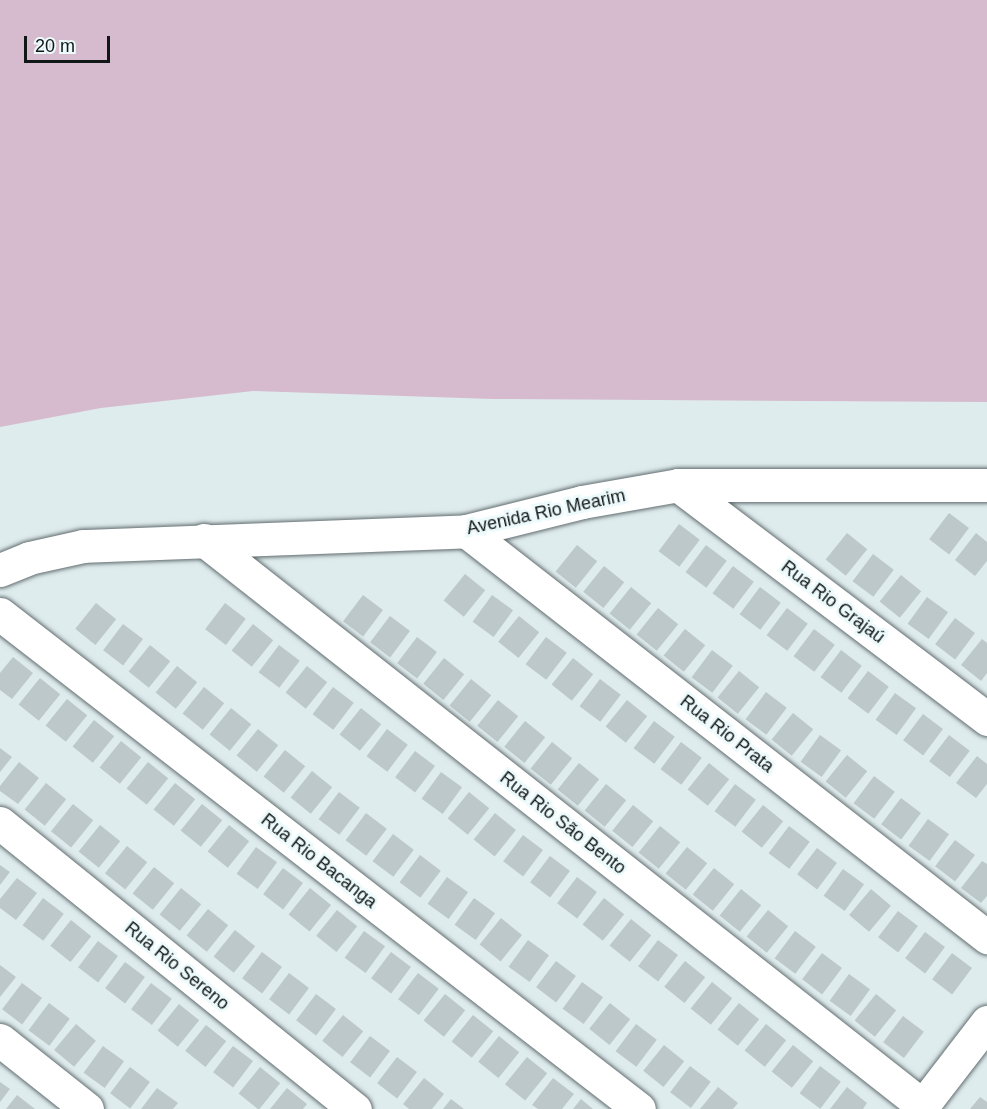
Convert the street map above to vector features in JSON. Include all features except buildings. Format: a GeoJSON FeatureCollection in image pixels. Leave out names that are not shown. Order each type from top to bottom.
{"type":"FeatureCollection","features":[{"type":"Feature","properties":{"kind":"street","name":"Avenida Rio Mearim"},"geometry":{"type":"LineString","coordinates":[[0,570],[28,558],[82,546],[466,531],[582,502],[678,485],[972,484]]}},
{"type":"Feature","properties":{"kind":"street"},"geometry":{"type":"LineString","coordinates":[[972,484],[987,505]]}},
{"type":"Feature","properties":{"kind":"street","name":"Rua Rio Grajaú"},"geometry":{"type":"LineString","coordinates":[[678,485],[987,719]]}},
{"type":"Feature","properties":{"kind":"street","name":"Rua Rio Prata"},"geometry":{"type":"LineString","coordinates":[[466,531],[987,937]]}},
{"type":"Feature","properties":{"kind":"street","name":"Rua Rio São Bento"},"geometry":{"type":"LineString","coordinates":[[204,540],[922,1108]]}},
{"type":"Feature","properties":{"kind":"street","name":"Rua Rio Bacanga"},"geometry":{"type":"LineString","coordinates":[[0,614],[639,1109]]}},
{"type":"Feature","properties":{"kind":"street","name":"Rua Rio Sereno"},"geometry":{"type":"LineString","coordinates":[[0,823],[355,1109]]}},
{"type":"Feature","properties":{"kind":"street"},"geometry":{"type":"LineString","coordinates":[[922,1108],[987,1022]]}},
{"type":"Feature","properties":{"kind":"street"},"geometry":{"type":"LineString","coordinates":[[0,1040],[87,1109]]}},
{"type":"Feature","properties":{"kind":"shaded area"},"geometry":{"type":"Polygon","coordinates":[[[0,0],[987,0],[987,402],[493,399],[253,391],[101,408],[0,427],[0,0]]]}}]}
